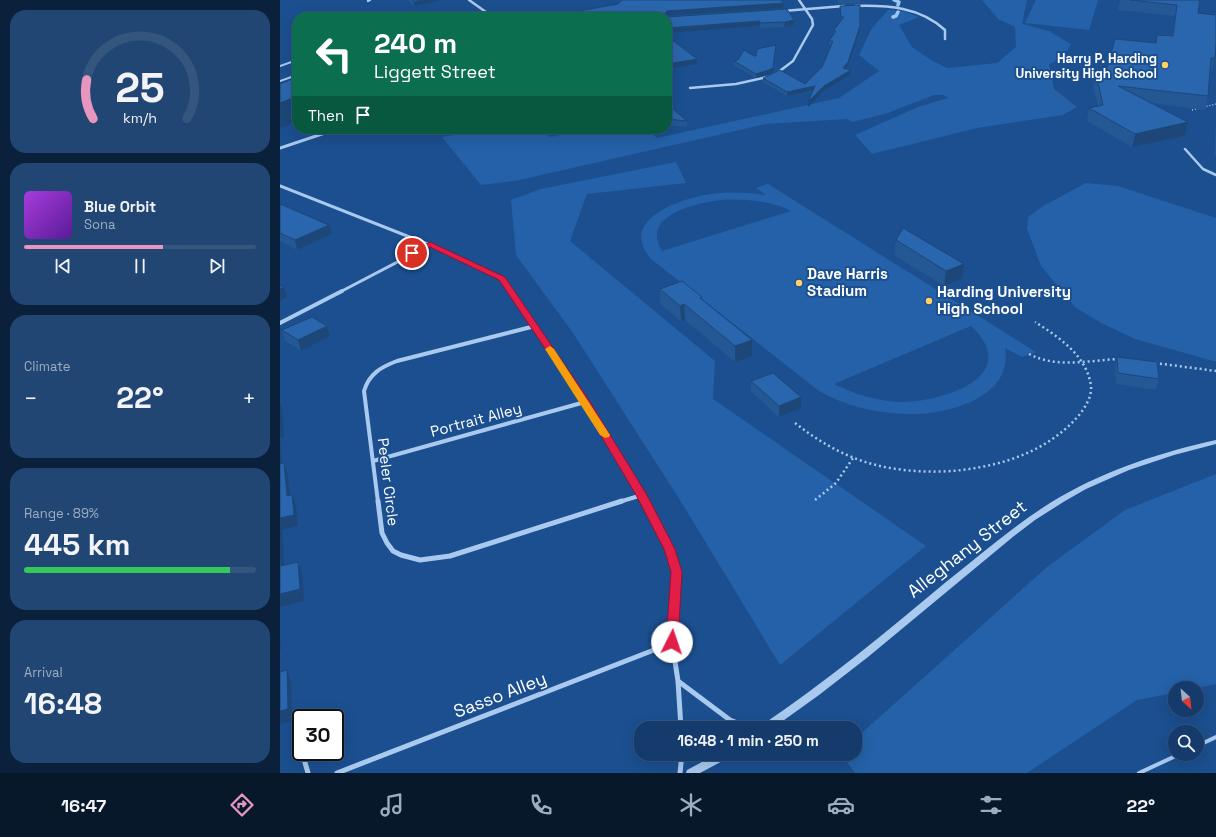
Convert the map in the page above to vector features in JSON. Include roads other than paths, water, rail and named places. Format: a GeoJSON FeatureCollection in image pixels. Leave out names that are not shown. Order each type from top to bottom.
{"type":"FeatureCollection","features":[{"type":"Feature","properties":{"kind":"street"},"geometry":{"type":"LineString","coordinates":[[469,0],[486,12]]}},
{"type":"Feature","properties":{"kind":"street"},"geometry":{"type":"LineString","coordinates":[[690,88],[747,82],[768,77],[783,70],[793,61],[812,29],[812,19],[799,0]]}},
{"type":"Feature","properties":{"kind":"street"},"geometry":{"type":"LineString","coordinates":[[776,11],[847,6]]}},
{"type":"Feature","properties":{"kind":"street"},"geometry":{"type":"LineString","coordinates":[[853,6],[893,8],[920,14],[940,23],[945,30],[945,39]]}},
{"type":"Feature","properties":{"kind":"street"},"geometry":{"type":"LineString","coordinates":[[280,148],[322,134]]}},
{"type":"Feature","properties":{"kind":"street"},"geometry":{"type":"LineString","coordinates":[[280,186],[430,245],[502,279],[585,402],[642,495],[669,549],[676,572],[672,642],[678,681],[681,721]]}},
{"type":"Feature","properties":{"kind":"street"},"geometry":{"type":"LineString","coordinates":[[280,323],[430,245]]}},
{"type":"Feature","properties":{"kind":"street","name":"Peeler Circle"},"geometry":{"type":"LineString","coordinates":[[535,326],[397,361],[378,370],[366,382],[364,391],[382,533],[386,544],[394,552],[408,558],[424,560],[450,556],[642,495]]}},
{"type":"Feature","properties":{"kind":"street","name":"Portrait Alley"},"geometry":{"type":"LineString","coordinates":[[373,461],[585,402]]}},
{"type":"Feature","properties":{"kind":"street","name":"Alleghany Street"},"geometry":{"type":"LineString","coordinates":[[776,721],[799,706],[1007,538],[1043,511],[1084,488],[1114,474],[1159,457],[1216,442]]}},
{"type":"Feature","properties":{"kind":"street","name":"Sasso Alley"},"geometry":{"type":"LineString","coordinates":[[337,773],[672,642]]}},
{"type":"Feature","properties":{"kind":"street"},"geometry":{"type":"LineString","coordinates":[[678,681],[732,721]]}},
{"type":"Feature","properties":{"kind":"street"},"geometry":{"type":"LineString","coordinates":[[305,761],[308,773]]}},
{"type":"Feature","properties":{"kind":"street"},"geometry":{"type":"LineString","coordinates":[[680,773],[681,761]]}},
{"type":"Feature","properties":{"kind":"street"},"geometry":{"type":"LineString","coordinates":[[691,773],[713,761]]}},
{"type":"Feature","properties":{"kind":"lane"},"geometry":{"type":"LineString","coordinates":[[280,66],[292,62]]}},
{"type":"Feature","properties":{"kind":"lane"},"geometry":{"type":"LineString","coordinates":[[280,81],[292,77]]}},
{"type":"Feature","properties":{"kind":"lane"},"geometry":{"type":"LineString","coordinates":[[1185,149],[1203,169],[1216,175]]}},
{"type":"Feature","properties":{"kind":"lane"},"geometry":{"type":"LineString","coordinates":[[1204,743],[1216,737]]}},
{"type":"Feature","properties":{"kind":"lane"},"geometry":{"type":"LineString","coordinates":[[1139,773],[1168,760]]}},
{"type":"Feature","properties":{"kind":"waterway"},"geometry":{"type":"LineString","coordinates":[[894,0],[899,2],[898,5]]}},
{"type":"Feature","properties":{"kind":"waterway"},"geometry":{"type":"LineString","coordinates":[[893,17],[896,16],[898,12]]}},
{"type":"Feature","properties":{"kind":"place","name":"Harry P. Harding University High School"},"geometry":{"type":"Point","coordinates":[1165,65]}},
{"type":"Feature","properties":{"kind":"place","name":"Dave Harris Stadium"},"geometry":{"type":"Point","coordinates":[799,283]}},
{"type":"Feature","properties":{"kind":"place","name":"Harding University High School"},"geometry":{"type":"Point","coordinates":[929,301]}}]}
